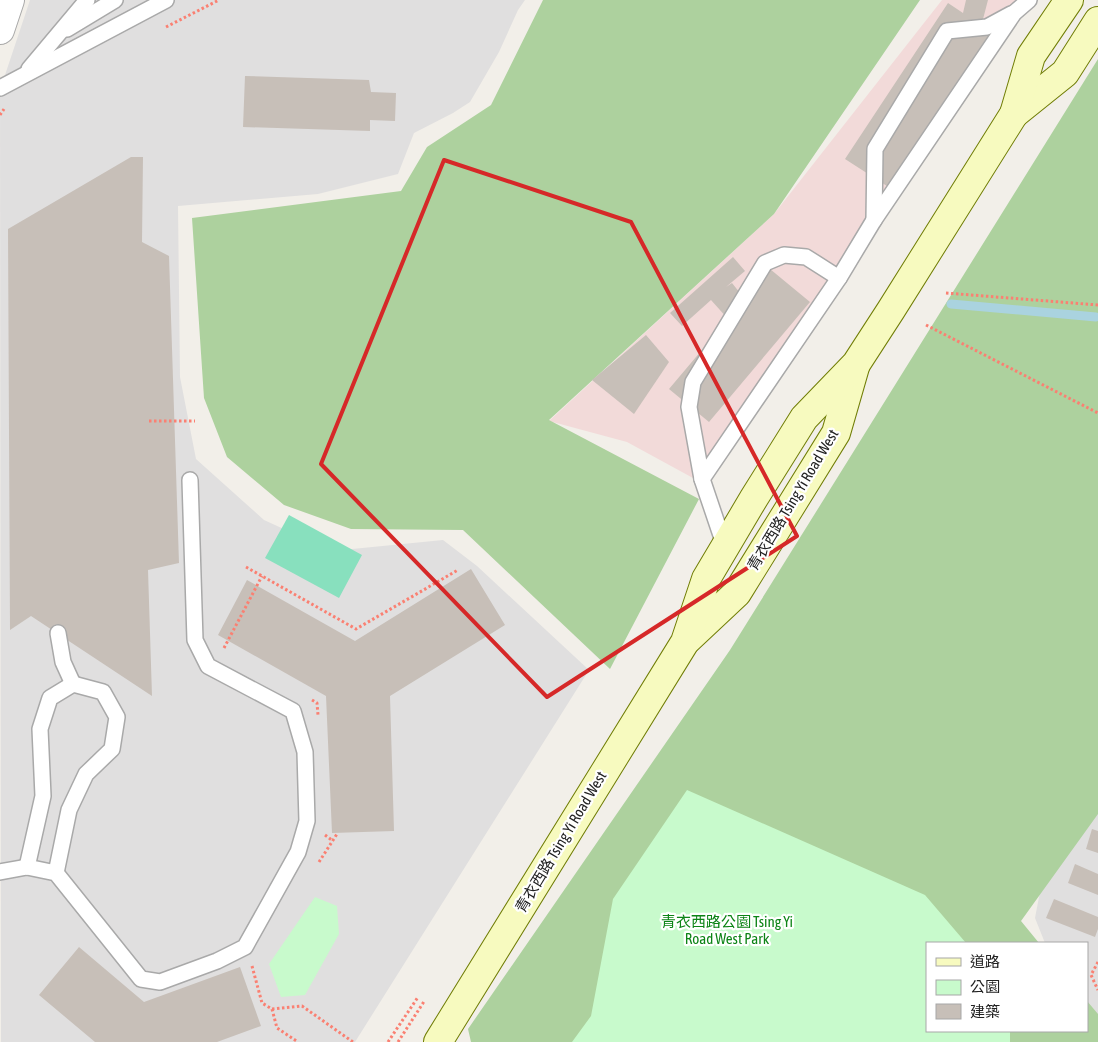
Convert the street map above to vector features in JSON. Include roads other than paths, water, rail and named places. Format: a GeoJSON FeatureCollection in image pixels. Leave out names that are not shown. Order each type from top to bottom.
{"type":"FeatureCollection","features":[{"type":"Feature","properties":{"kind":"main road","name":"青衣西路 Tsing Yi Road West"},"geometry":{"type":"LineString","coordinates":[[438,1042],[685,642],[706,580],[804,418],[856,364],[1014,114],[1031,56],[1069,0]]}},
{"type":"Feature","properties":{"kind":"main road","name":"青衣西路 Tsing Yi Road West"},"geometry":{"type":"LineString","coordinates":[[1014,114],[1065,73],[1098,22]]}},
{"type":"Feature","properties":{"kind":"main road","name":"青衣西路 Tsing Yi Road West"},"geometry":{"type":"LineString","coordinates":[[685,642],[737,593],[836,433],[856,364]]}},
{"type":"Feature","properties":{"kind":"street"},"geometry":{"type":"LineString","coordinates":[[0,30],[10,0]]}},
{"type":"Feature","properties":{"kind":"lane"},"geometry":{"type":"LineString","coordinates":[[25,74],[87,0]]}},
{"type":"Feature","properties":{"kind":"lane"},"geometry":{"type":"LineString","coordinates":[[56,36],[115,0]]}},
{"type":"Feature","properties":{"kind":"lane"},"geometry":{"type":"LineString","coordinates":[[0,88],[166,0]]}},
{"type":"Feature","properties":{"kind":"lane"},"geometry":{"type":"LineString","coordinates":[[874,220],[875,149],[947,31],[987,27],[1014,13],[1029,0]]}},
{"type":"Feature","properties":{"kind":"lane"},"geometry":{"type":"LineString","coordinates":[[702,479],[839,278],[874,220],[1014,13]]}},
{"type":"Feature","properties":{"kind":"lane"},"geometry":{"type":"LineString","coordinates":[[726,547],[702,479],[689,407],[693,382],[765,263],[784,255],[806,257],[839,278]]}},
{"type":"Feature","properties":{"kind":"lane"},"geometry":{"type":"LineString","coordinates":[[0,872],[27,867],[56,873],[141,979],[160,982],[217,961],[245,946],[298,852],[306,821],[305,762],[294,711],[208,666],[195,640],[190,480]]}},
{"type":"Feature","properties":{"kind":"lane"},"geometry":{"type":"LineString","coordinates":[[58,633],[63,662],[73,684]]}},
{"type":"Feature","properties":{"kind":"lane"},"geometry":{"type":"LineString","coordinates":[[27,867],[43,796],[40,729],[50,698],[73,684],[103,692],[117,717],[112,749],[86,774],[69,810],[56,873]]}},
{"type":"Feature","properties":{"kind":"waterway"},"geometry":{"type":"LineString","coordinates":[[951,304],[1096,317]]}},
{"type":"Feature","properties":{"kind":"park label","name":"青衣西路公園 Tsing Yi Road West Park"},"geometry":{"type":"Point","coordinates":[727,930]}}]}
